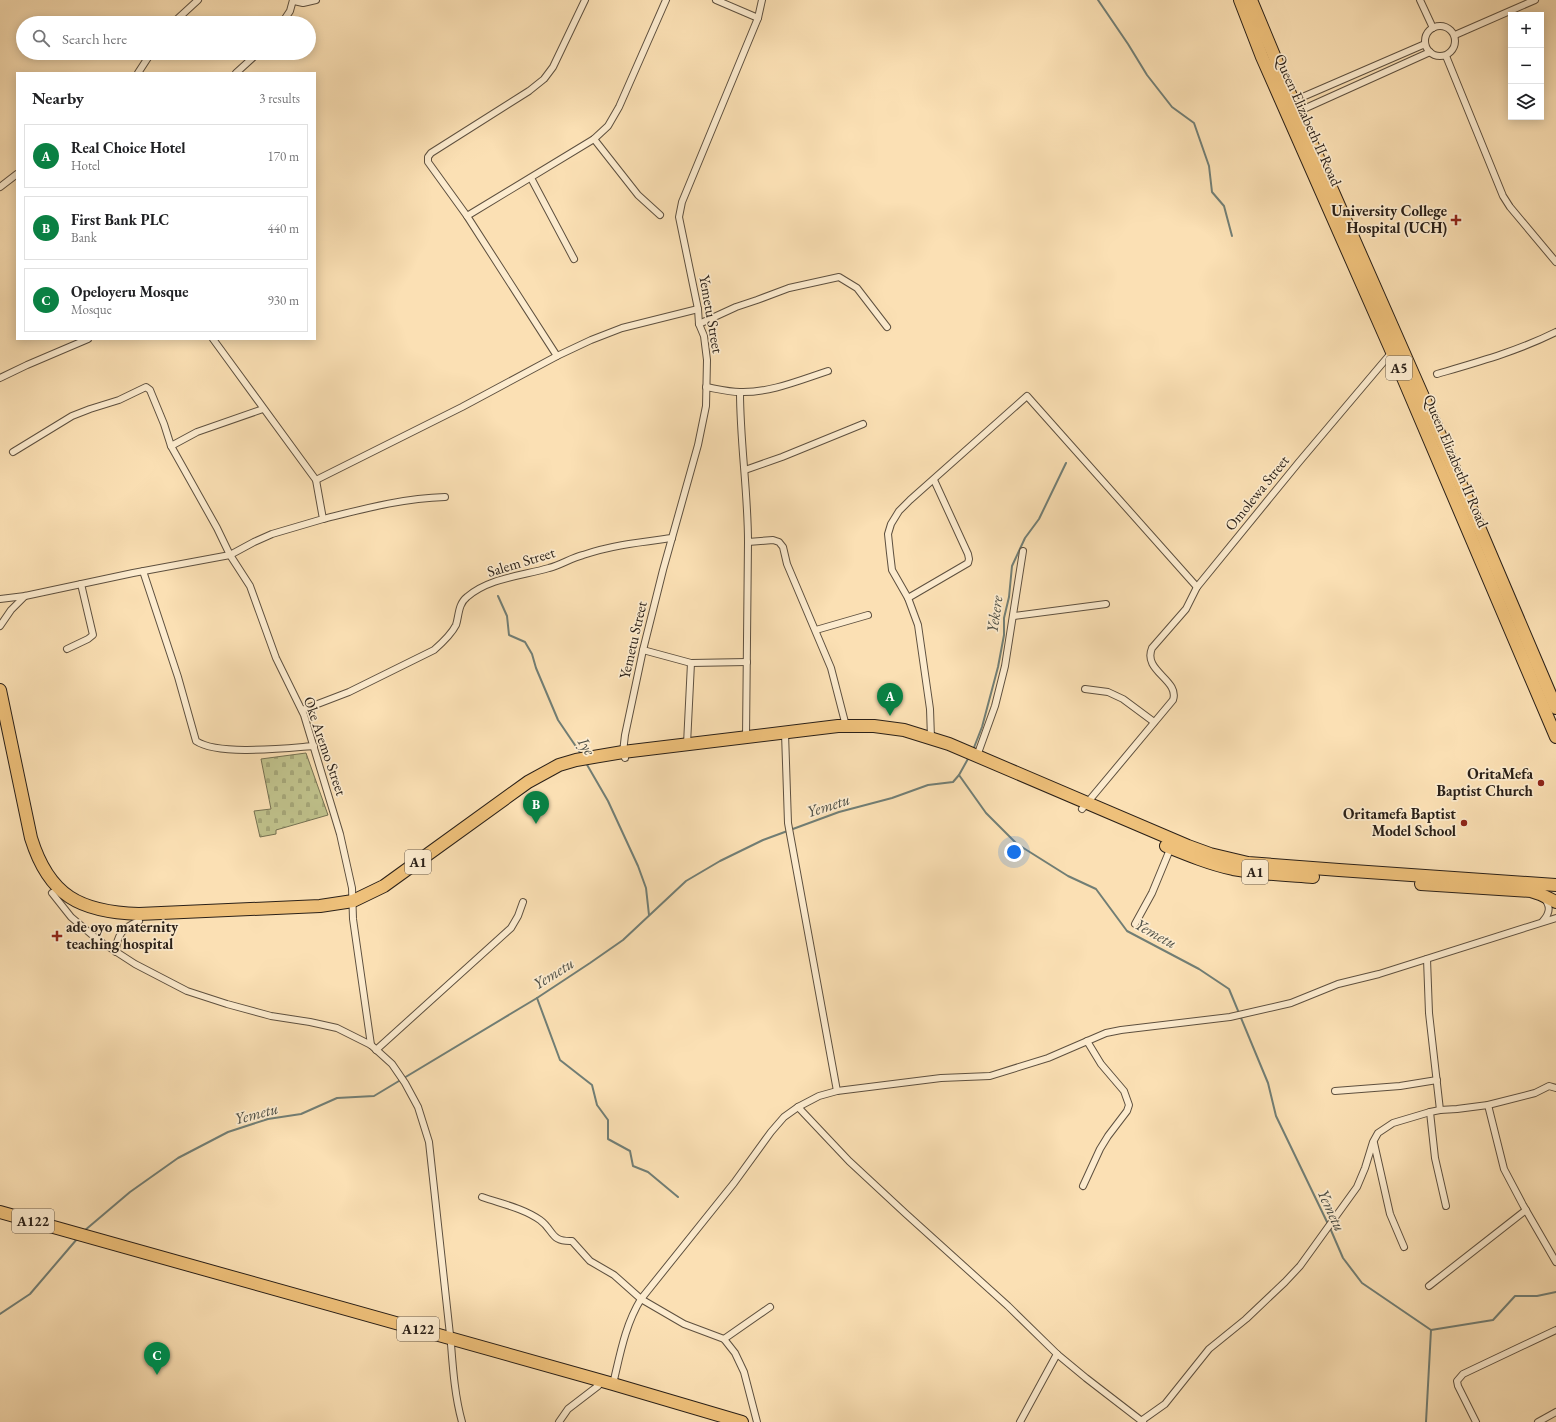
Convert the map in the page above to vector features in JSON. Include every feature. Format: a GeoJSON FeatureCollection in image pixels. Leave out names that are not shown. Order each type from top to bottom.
{"type":"FeatureCollection","features":[{"type":"Feature","properties":{"kind":"highway","name":"Queen Elizabeth II Road"},"geometry":{"type":"LineString","coordinates":[[1240,0],[1291,108],[1431,429],[1556,708]]}},
{"type":"Feature","properties":{"kind":"highway","name":"Queen Elizabeth II Road"},"geometry":{"type":"LineString","coordinates":[[1250,0],[1291,108],[1392,352],[1431,429],[1556,737]]}},
{"type":"Feature","properties":{"kind":"highway","name":"A1"},"geometry":{"type":"LineString","coordinates":[[0,690],[29,856],[39,878],[52,893],[80,912],[98,918],[117,921],[139,921],[330,913],[353,905]]}},
{"type":"Feature","properties":{"kind":"highway","name":"A1"},"geometry":{"type":"LineString","coordinates":[[0,721],[36,855],[52,882],[67,896],[82,904],[105,911],[139,914],[353,905],[368,903],[390,890],[524,793],[550,776],[575,767],[624,755],[687,744],[746,738],[847,732],[875,732],[917,740],[951,752],[971,756]]}},
{"type":"Feature","properties":{"kind":"highway","name":"A1"},"geometry":{"type":"LineString","coordinates":[[624,755],[785,736],[846,726],[874,726],[904,730],[931,738],[1172,844],[1211,864],[1250,872],[1516,890],[1540,894],[1556,902]]}},
{"type":"Feature","properties":{"kind":"highway","name":"A1"},"geometry":{"type":"LineString","coordinates":[[1172,844],[1248,863],[1556,885]]}},
{"type":"Feature","properties":{"kind":"highway","name":"A122"},"geometry":{"type":"LineString","coordinates":[[0,1212],[65,1233]]}},
{"type":"Feature","properties":{"kind":"highway","name":"A122"},"geometry":{"type":"LineString","coordinates":[[0,1217],[92,1240],[451,1341],[613,1384],[742,1422]]}},
{"type":"Feature","properties":{"kind":"highway","name":"A122"},"geometry":{"type":"LineString","coordinates":[[451,1341],[721,1422]]}},
{"type":"Feature","properties":{"kind":"street"},"geometry":{"type":"LineString","coordinates":[[181,16],[198,0]]}},
{"type":"Feature","properties":{"kind":"street"},"geometry":{"type":"LineString","coordinates":[[287,16],[294,0],[303,3],[316,0]]}},
{"type":"Feature","properties":{"kind":"street"},"geometry":{"type":"LineString","coordinates":[[557,356],[467,216],[428,162],[428,157],[431,153],[529,91],[544,79],[553,67],[585,0]]}},
{"type":"Feature","properties":{"kind":"street"},"geometry":{"type":"LineString","coordinates":[[467,216],[594,139],[608,126],[619,107],[666,0]]}},
{"type":"Feature","properties":{"kind":"street"},"geometry":{"type":"LineString","coordinates":[[716,0],[758,18]]}},
{"type":"Feature","properties":{"kind":"street","name":"Yemetu Street"},"geometry":{"type":"LineString","coordinates":[[624,755],[625,735],[643,650],[663,570],[698,445],[706,406],[706,360],[704,336],[699,324],[698,309],[679,217],[682,202],[758,18],[762,0]]}},
{"type":"Feature","properties":{"kind":"street"},"geometry":{"type":"LineString","coordinates":[[1420,0],[1433,28]]}},
{"type":"Feature","properties":{"kind":"street"},"geometry":{"type":"LineString","coordinates":[[1455,35],[1535,0]]}},
{"type":"Feature","properties":{"kind":"street"},"geometry":{"type":"LineString","coordinates":[[1437,26],[1444,26],[1450,29],[1455,35],[1455,46],[1446,56],[1436,56],[1430,52],[1425,44],[1427,34],[1437,26]]}},
{"type":"Feature","properties":{"kind":"street"},"geometry":{"type":"LineString","coordinates":[[1291,108],[1358,73],[1425,44]]}},
{"type":"Feature","properties":{"kind":"street"},"geometry":{"type":"LineString","coordinates":[[1291,108],[1364,83],[1430,52]]}},
{"type":"Feature","properties":{"kind":"street"},"geometry":{"type":"LineString","coordinates":[[1446,56],[1503,196],[1556,262]]}},
{"type":"Feature","properties":{"kind":"street"},"geometry":{"type":"LineString","coordinates":[[139,72],[146,60]]}},
{"type":"Feature","properties":{"kind":"street"},"geometry":{"type":"LineString","coordinates":[[237,72],[250,60]]}},
{"type":"Feature","properties":{"kind":"street"},"geometry":{"type":"LineString","coordinates":[[1358,73],[1364,83]]}},
{"type":"Feature","properties":{"kind":"street"},"geometry":{"type":"LineString","coordinates":[[594,139],[638,195],[660,215]]}},
{"type":"Feature","properties":{"kind":"street"},"geometry":{"type":"LineString","coordinates":[[0,187],[16,175]]}},
{"type":"Feature","properties":{"kind":"street"},"geometry":{"type":"LineString","coordinates":[[531,178],[574,259]]}},
{"type":"Feature","properties":{"kind":"street"},"geometry":{"type":"LineString","coordinates":[[699,324],[736,306],[789,288],[839,277],[857,288],[887,327]]}},
{"type":"Feature","properties":{"kind":"street"},"geometry":{"type":"LineString","coordinates":[[316,480],[462,408],[557,356],[607,333],[698,309]]}},
{"type":"Feature","properties":{"kind":"street"},"geometry":{"type":"LineString","coordinates":[[1437,374],[1509,353],[1535,343],[1556,332]]}},
{"type":"Feature","properties":{"kind":"street"},"geometry":{"type":"LineString","coordinates":[[0,378],[86,340]]}},
{"type":"Feature","properties":{"kind":"street"},"geometry":{"type":"LineString","coordinates":[[215,340],[263,409],[316,480],[323,519]]}},
{"type":"Feature","properties":{"kind":"street","name":"Omolewa Street"},"geometry":{"type":"LineString","coordinates":[[1154,722],[1173,700],[1175,695],[1150,661],[1149,655],[1152,648],[1186,609],[1197,587],[1299,462],[1392,352]]}},
{"type":"Feature","properties":{"kind":"street"},"geometry":{"type":"LineString","coordinates":[[706,387],[740,392],[752,392],[772,388],[828,371]]}},
{"type":"Feature","properties":{"kind":"street","name":"Oke Aremo Street"},"geometry":{"type":"LineString","coordinates":[[13,452],[72,416],[119,400],[149,387],[171,446],[217,528],[230,555],[250,586],[276,658],[302,710],[340,834],[352,888],[354,919],[373,1047]]}},
{"type":"Feature","properties":{"kind":"street"},"geometry":{"type":"LineString","coordinates":[[740,392],[740,430],[748,502],[746,738]]}},
{"type":"Feature","properties":{"kind":"street"},"geometry":{"type":"LineString","coordinates":[[931,738],[930,709],[918,625],[908,598],[892,570],[888,534],[891,524],[899,511],[910,500],[1027,396],[1197,587]]}},
{"type":"Feature","properties":{"kind":"street"},"geometry":{"type":"LineString","coordinates":[[171,446],[196,432],[263,409]]}},
{"type":"Feature","properties":{"kind":"street"},"geometry":{"type":"LineString","coordinates":[[745,470],[782,457],[863,424]]}},
{"type":"Feature","properties":{"kind":"street"},"geometry":{"type":"LineString","coordinates":[[908,598],[959,569],[968,563],[969,559],[934,480]]}},
{"type":"Feature","properties":{"kind":"street"},"geometry":{"type":"LineString","coordinates":[[0,599],[25,596],[143,571],[230,555],[272,534],[323,519],[404,500],[427,497],[444,497]]}},
{"type":"Feature","properties":{"kind":"street","name":"Salem Street"},"geometry":{"type":"LineString","coordinates":[[302,710],[349,692],[434,650],[444,642],[454,628],[458,613],[465,598],[492,583],[551,568],[582,555],[601,550],[634,543],[672,538]]}},
{"type":"Feature","properties":{"kind":"street"},"geometry":{"type":"LineString","coordinates":[[748,542],[774,540],[779,542],[783,547],[788,564],[831,668],[846,726]]}},
{"type":"Feature","properties":{"kind":"street"},"geometry":{"type":"LineString","coordinates":[[971,756],[995,706],[1005,666],[1023,551]]}},
{"type":"Feature","properties":{"kind":"street"},"geometry":{"type":"LineString","coordinates":[[143,571],[178,677],[196,741],[201,744],[217,748],[259,750],[314,746]]}},
{"type":"Feature","properties":{"kind":"street"},"geometry":{"type":"LineString","coordinates":[[67,649],[93,635],[81,584]]}},
{"type":"Feature","properties":{"kind":"street"},"geometry":{"type":"LineString","coordinates":[[0,626],[10,610],[25,596]]}},
{"type":"Feature","properties":{"kind":"street"},"geometry":{"type":"LineString","coordinates":[[1014,616],[1106,604]]}},
{"type":"Feature","properties":{"kind":"street"},"geometry":{"type":"LineString","coordinates":[[816,630],[868,615]]}},
{"type":"Feature","properties":{"kind":"street"},"geometry":{"type":"LineString","coordinates":[[643,650],[691,663],[747,662]]}},
{"type":"Feature","properties":{"kind":"street"},"geometry":{"type":"LineString","coordinates":[[687,744],[691,663]]}},
{"type":"Feature","properties":{"kind":"street"},"geometry":{"type":"LineString","coordinates":[[1085,689],[1108,692],[1118,696],[1154,722],[1085,806]]}},
{"type":"Feature","properties":{"kind":"street"},"geometry":{"type":"LineString","coordinates":[[785,736],[788,823],[837,1091]]}},
{"type":"Feature","properties":{"kind":"street"},"geometry":{"type":"LineString","coordinates":[[1135,924],[1152,893],[1172,844]]}},
{"type":"Feature","properties":{"kind":"street"},"geometry":{"type":"LineString","coordinates":[[52,893],[83,928],[98,940],[116,952],[187,991],[271,1016],[337,1028],[373,1047],[392,1064],[399,1073],[418,1107],[429,1142],[456,1396],[462,1422]]}},
{"type":"Feature","properties":{"kind":"street"},"geometry":{"type":"LineString","coordinates":[[1540,894],[1548,903],[1549,907],[1547,917],[1543,921]]}},
{"type":"Feature","properties":{"kind":"street"},"geometry":{"type":"LineString","coordinates":[[373,1047],[511,928],[518,916],[523,902]]}},
{"type":"Feature","properties":{"kind":"street"},"geometry":{"type":"LineString","coordinates":[[613,1384],[625,1334],[634,1311],[641,1299],[715,1208],[771,1132],[784,1117],[798,1107],[819,1096],[837,1091],[942,1078],[990,1076],[1048,1058],[1106,1033],[1244,1015],[1291,1003],[1338,984],[1427,959],[1556,918]]}},
{"type":"Feature","properties":{"kind":"street"},"geometry":{"type":"LineString","coordinates":[[116,952],[116,944],[121,931],[126,926],[139,921]]}},
{"type":"Feature","properties":{"kind":"street"},"geometry":{"type":"LineString","coordinates":[[1427,959],[1429,1012],[1440,1110]]}},
{"type":"Feature","properties":{"kind":"street"},"geometry":{"type":"LineString","coordinates":[[1083,1186],[1100,1149],[1127,1111],[1129,1105],[1124,1091],[1101,1064],[1087,1041]]}},
{"type":"Feature","properties":{"kind":"street"},"geometry":{"type":"LineString","coordinates":[[1335,1091],[1400,1086],[1437,1080]]}},
{"type":"Feature","properties":{"kind":"street"},"geometry":{"type":"LineString","coordinates":[[798,1107],[849,1161],[904,1214],[1008,1306],[1057,1354],[1142,1422],[1165,1404],[1209,1350],[1246,1319],[1300,1266],[1357,1187],[1373,1142],[1378,1133],[1393,1123],[1430,1112],[1488,1105],[1529,1095],[1549,1086],[1556,1088]]}},
{"type":"Feature","properties":{"kind":"street"},"geometry":{"type":"LineString","coordinates":[[1488,1105],[1504,1169],[1556,1262]]}},
{"type":"Feature","properties":{"kind":"street"},"geometry":{"type":"LineString","coordinates":[[1430,1112],[1435,1158],[1446,1206]]}},
{"type":"Feature","properties":{"kind":"street"},"geometry":{"type":"LineString","coordinates":[[1373,1142],[1390,1214],[1404,1247]]}},
{"type":"Feature","properties":{"kind":"street"},"geometry":{"type":"LineString","coordinates":[[482,1197],[526,1212],[542,1221],[555,1237],[564,1241],[572,1241],[590,1261],[614,1275],[641,1299],[684,1324],[724,1339],[735,1353],[744,1372],[757,1422]]}},
{"type":"Feature","properties":{"kind":"street"},"geometry":{"type":"LineString","coordinates":[[1429,1286],[1526,1210]]}},
{"type":"Feature","properties":{"kind":"street"},"geometry":{"type":"LineString","coordinates":[[724,1339],[770,1307]]}},
{"type":"Feature","properties":{"kind":"street"},"geometry":{"type":"LineString","coordinates":[[1476,1422],[1458,1386],[1457,1381],[1463,1374],[1556,1330]]}},
{"type":"Feature","properties":{"kind":"street"},"geometry":{"type":"LineString","coordinates":[[1020,1422],[1057,1354]]}},
{"type":"Feature","properties":{"kind":"street"},"geometry":{"type":"LineString","coordinates":[[559,1422],[568,1409],[598,1386]]}},
{"type":"Feature","properties":{"kind":"street"},"geometry":{"type":"LineString","coordinates":[[1538,1422],[1556,1412]]}},
{"type":"Feature","properties":{"kind":"green space"},"geometry":{"type":"Polygon","coordinates":[[[306,753],[328,815],[276,830],[276,834],[260,837],[254,811],[271,809],[261,759],[306,753]]]}},
{"type":"Feature","properties":{"kind":"waterway"},"geometry":{"type":"LineString","coordinates":[[1098,0],[1147,75],[1172,107],[1194,123],[1209,166],[1212,192],[1224,206],[1232,236]]}},
{"type":"Feature","properties":{"kind":"waterway","name":"Yekere"},"geometry":{"type":"LineString","coordinates":[[973,750],[982,727],[998,667],[1004,635],[1004,618],[1009,597],[1012,566],[1025,538],[1039,519],[1066,463]]}},
{"type":"Feature","properties":{"kind":"waterway","name":"Iye"},"geometry":{"type":"LineString","coordinates":[[498,596],[507,616],[509,635],[525,642],[532,654],[536,668],[558,720],[581,754]]}},
{"type":"Feature","properties":{"kind":"waterway","name":"Yemetu"},"geometry":{"type":"LineString","coordinates":[[84,1231],[130,1192],[178,1158],[228,1132],[268,1119],[301,1114],[337,1098],[374,1096],[537,998],[590,963],[623,940],[686,881],[720,861],[763,840],[839,812],[892,798],[928,785],[953,782],[959,775],[969,757]]}},
{"type":"Feature","properties":{"kind":"waterway","name":"Iye"},"geometry":{"type":"LineString","coordinates":[[586,763],[608,801],[638,866],[646,888],[649,915]]}},
{"type":"Feature","properties":{"kind":"waterway","name":"Yemetu"},"geometry":{"type":"LineString","coordinates":[[959,775],[986,813],[1017,844],[1068,876],[1096,889],[1127,931],[1199,969],[1229,989],[1268,1083],[1276,1116],[1328,1224]]}},
{"type":"Feature","properties":{"kind":"waterway"},"geometry":{"type":"LineString","coordinates":[[537,998],[560,1060],[592,1085],[597,1105],[608,1120],[608,1139],[630,1151],[633,1166],[648,1172],[678,1197]]}},
{"type":"Feature","properties":{"kind":"waterway","name":"Yemetu"},"geometry":{"type":"LineString","coordinates":[[1330,1228],[1343,1258],[1362,1283],[1431,1330],[1426,1422]]}},
{"type":"Feature","properties":{"kind":"waterway","name":"Yemetu"},"geometry":{"type":"LineString","coordinates":[[0,1314],[30,1294],[77,1239]]}},
{"type":"Feature","properties":{"kind":"waterway"},"geometry":{"type":"LineString","coordinates":[[1431,1330],[1493,1320],[1515,1296],[1537,1296],[1556,1292]]}},
{"type":"Feature","properties":{"kind":"place","name":"University College Hospital (UCH)"},"geometry":{"type":"Point","coordinates":[1456,220]}},
{"type":"Feature","properties":{"kind":"place","name":"Real Choice Hotel"},"geometry":{"type":"Point","coordinates":[890,716]}},
{"type":"Feature","properties":{"kind":"place","name":"OritaMefa Baptist Church"},"geometry":{"type":"Point","coordinates":[1541,783]}},
{"type":"Feature","properties":{"kind":"place","name":"Oritamefa Baptist Model School"},"geometry":{"type":"Point","coordinates":[1464,823]}},
{"type":"Feature","properties":{"kind":"place","name":"First Bank PLC"},"geometry":{"type":"Point","coordinates":[536,824]}},
{"type":"Feature","properties":{"kind":"place","name":"ade oyo maternity teaching hospital"},"geometry":{"type":"Point","coordinates":[57,936]}},
{"type":"Feature","properties":{"kind":"place","name":"Opeloyeru Mosque"},"geometry":{"type":"Point","coordinates":[157,1375]}}]}
